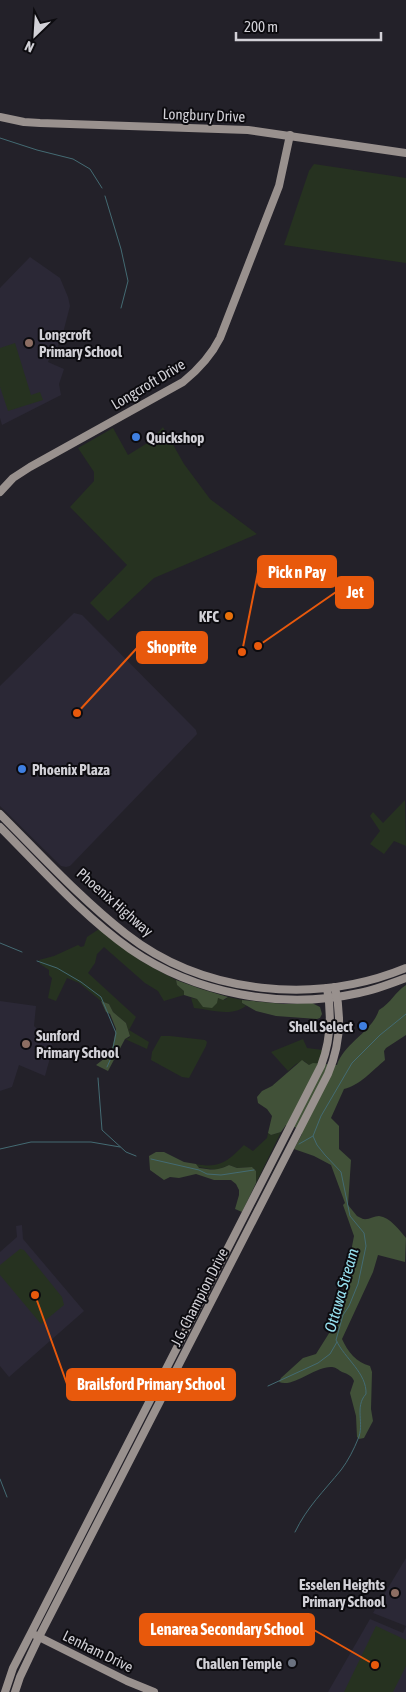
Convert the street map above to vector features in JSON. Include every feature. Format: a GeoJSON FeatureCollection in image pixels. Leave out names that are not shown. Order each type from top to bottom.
{"type":"FeatureCollection","features":[{"type":"Feature","properties":{"kind":"main road","name":"Longbury Drive"},"geometry":{"type":"LineString","coordinates":[[0,117],[40,123],[248,130],[406,153]]}},
{"type":"Feature","properties":{"kind":"main road","name":"Longcroft Drive"},"geometry":{"type":"LineString","coordinates":[[0,492],[14,478],[30,467],[183,382],[212,354],[220,338],[279,186],[290,135]]}},
{"type":"Feature","properties":{"kind":"main road","name":"Phoenix Highway"},"geometry":{"type":"LineString","coordinates":[[0,814],[108,919],[127,935],[164,958],[195,972],[247,987],[289,991],[331,988],[365,982],[406,968]]}},
{"type":"Feature","properties":{"kind":"main road","name":"Phoenix Highway"},"geometry":{"type":"LineString","coordinates":[[0,827],[110,933],[161,967],[197,982],[230,992],[272,999],[309,999],[359,993],[406,978]]}},
{"type":"Feature","properties":{"kind":"main road","name":"J.G. Champion Drive"},"geometry":{"type":"LineString","coordinates":[[15,1692],[38,1637],[333,1063],[339,1023],[331,988]]}},
{"type":"Feature","properties":{"kind":"main road","name":"J.G. Champion Drive"},"geometry":{"type":"LineString","coordinates":[[5,1692],[13,1668],[321,1066],[330,1037],[333,997]]}},
{"type":"Feature","properties":{"kind":"main road"},"geometry":{"type":"LineString","coordinates":[[309,999],[323,1002],[331,1015]]}},
{"type":"Feature","properties":{"kind":"main road","name":"Lenham Drive"},"geometry":{"type":"LineString","coordinates":[[31,1633],[127,1681],[154,1692]]}},
{"type":"Feature","properties":{"kind":"shaded area","name":"Longcroft Primary School"},"geometry":{"type":"Polygon","coordinates":[[[30,257],[60,278],[68,297],[70,306],[63,333],[55,353],[48,362],[64,369],[59,384],[61,395],[2,425],[0,418],[0,288],[30,257]]]}},
{"type":"Feature","properties":{"kind":"shaded area"},"geometry":{"type":"Polygon","coordinates":[[[74,613],[82,615],[196,730],[197,734],[70,866],[66,867],[61,866],[0,806],[0,686],[74,613]]]}},
{"type":"Feature","properties":{"kind":"shaded area","name":"Sunford Primary School"},"geometry":{"type":"Polygon","coordinates":[[[0,1001],[36,1006],[34,1026],[51,1042],[53,1047],[45,1076],[19,1065],[12,1087],[0,1091],[0,1001]]]}},
{"type":"Feature","properties":{"kind":"shaded area"},"geometry":{"type":"Polygon","coordinates":[[[22,1225],[23,1239],[84,1311],[9,1377],[0,1366],[0,1252],[17,1237],[16,1226],[22,1225]]]}},
{"type":"Feature","properties":{"kind":"shaded area","name":"Esselen Heights Primary School"},"geometry":{"type":"Polygon","coordinates":[[[406,1558],[406,1626],[373,1613],[406,1558]]]}},
{"type":"Feature","properties":{"kind":"shaded area"},"geometry":{"type":"Polygon","coordinates":[[[370,1619],[403,1633],[406,1626],[406,1692],[328,1692],[370,1619]]]}},
{"type":"Feature","properties":{"kind":"green space"},"geometry":{"type":"Polygon","coordinates":[[[314,164],[406,178],[406,263],[284,245],[309,171],[314,164]]]}},
{"type":"Feature","properties":{"kind":"green space"},"geometry":{"type":"Polygon","coordinates":[[[15,343],[31,395],[40,392],[43,400],[8,411],[0,387],[0,348],[15,343]]]}},
{"type":"Feature","properties":{"kind":"green space"},"geometry":{"type":"Polygon","coordinates":[[[163,427],[184,464],[210,499],[257,534],[154,578],[108,621],[90,603],[127,565],[70,507],[94,481],[94,472],[78,448],[113,428],[128,455],[149,442],[163,427]]]}},
{"type":"Feature","properties":{"kind":"green space"},"geometry":{"type":"Polygon","coordinates":[[[405,800],[406,846],[394,841],[384,854],[370,844],[380,831],[370,816],[373,812],[383,823],[405,800]]]}},
{"type":"Feature","properties":{"kind":"green space"},"geometry":{"type":"Polygon","coordinates":[[[99,929],[141,961],[176,980],[177,985],[184,991],[184,995],[164,1001],[158,991],[145,983],[104,947],[97,954],[95,963],[88,973],[136,1017],[129,1030],[149,1042],[147,1049],[125,1039],[130,1036],[126,1023],[113,1012],[109,1004],[101,1001],[79,983],[67,978],[56,1001],[48,998],[52,978],[49,975],[49,970],[40,964],[39,960],[54,956],[78,945],[84,946],[87,937],[99,929]]]}},
{"type":"Feature","properties":{"kind":"green space"},"geometry":{"type":"Polygon","coordinates":[[[176,980],[228,997],[223,1000],[218,998],[217,1003],[212,1008],[203,1007],[197,999],[184,995],[184,991],[177,985],[176,980]]]}},
{"type":"Feature","properties":{"kind":"green space"},"geometry":{"type":"Polygon","coordinates":[[[406,985],[406,1035],[386,1048],[384,1051],[385,1060],[371,1073],[355,1085],[344,1089],[331,1118],[339,1126],[339,1149],[351,1160],[348,1205],[357,1216],[363,1219],[379,1216],[387,1219],[406,1238],[405,1262],[378,1255],[373,1272],[342,1339],[353,1356],[370,1366],[372,1372],[371,1409],[373,1421],[364,1438],[359,1439],[357,1437],[356,1416],[350,1393],[354,1381],[349,1375],[332,1367],[319,1370],[291,1382],[279,1382],[303,1358],[316,1354],[338,1319],[354,1236],[343,1205],[345,1203],[331,1165],[314,1156],[294,1149],[302,1134],[295,1127],[286,1125],[281,1132],[271,1135],[268,1133],[272,1116],[267,1109],[258,1103],[257,1097],[302,1060],[309,1065],[313,1063],[337,1065],[346,1050],[370,1025],[379,1010],[406,985]]]}},
{"type":"Feature","properties":{"kind":"green space"},"geometry":{"type":"Polygon","coordinates":[[[228,997],[242,1000],[242,1003],[246,1006],[228,1012],[194,1008],[191,998],[197,999],[206,1007],[209,1007],[218,998],[225,1000],[228,997]]]}},
{"type":"Feature","properties":{"kind":"green space"},"geometry":{"type":"Polygon","coordinates":[[[242,1000],[284,1004],[312,1003],[320,1007],[322,1014],[317,1019],[276,1016],[256,1011],[242,1003],[242,1000]]]}},
{"type":"Feature","properties":{"kind":"green space"},"geometry":{"type":"Polygon","coordinates":[[[101,1001],[109,1004],[113,1012],[126,1023],[130,1036],[125,1039],[108,1071],[96,1065],[109,1055],[116,1029],[110,1014],[106,1012],[101,1001]]]}},
{"type":"Feature","properties":{"kind":"green space"},"geometry":{"type":"Polygon","coordinates":[[[161,1036],[205,1040],[207,1042],[189,1078],[182,1077],[151,1060],[152,1052],[161,1036]]]}},
{"type":"Feature","properties":{"kind":"green space"},"geometry":{"type":"Polygon","coordinates":[[[303,1039],[307,1048],[323,1050],[319,1063],[309,1065],[304,1061],[296,1064],[288,1071],[271,1052],[303,1039]]]}},
{"type":"Feature","properties":{"kind":"green space"},"geometry":{"type":"Polygon","coordinates":[[[281,1132],[256,1183],[256,1171],[252,1167],[237,1168],[229,1165],[217,1170],[198,1167],[196,1164],[218,1164],[228,1159],[244,1145],[253,1151],[267,1138],[268,1133],[271,1135],[281,1132]]]}},
{"type":"Feature","properties":{"kind":"green space"},"geometry":{"type":"Polygon","coordinates":[[[156,1152],[164,1152],[184,1162],[196,1164],[199,1168],[214,1170],[229,1165],[237,1168],[252,1167],[256,1171],[256,1183],[242,1212],[235,1209],[239,1190],[231,1180],[214,1180],[196,1174],[179,1178],[170,1177],[164,1180],[150,1170],[149,1156],[156,1152]]]}},
{"type":"Feature","properties":{"kind":"green space"},"geometry":{"type":"Polygon","coordinates":[[[20,1249],[24,1250],[62,1297],[64,1305],[41,1324],[0,1275],[0,1265],[20,1249]]]}},
{"type":"Feature","properties":{"kind":"green space"},"geometry":{"type":"Polygon","coordinates":[[[376,1626],[406,1640],[406,1666],[393,1692],[344,1692],[376,1626]]]}},
{"type":"Feature","properties":{"kind":"waterway"},"geometry":{"type":"LineString","coordinates":[[0,138],[73,159],[90,169],[102,188]]}},
{"type":"Feature","properties":{"kind":"waterway"},"geometry":{"type":"LineString","coordinates":[[105,196],[121,249],[128,281],[121,308]]}},
{"type":"Feature","properties":{"kind":"waterway"},"geometry":{"type":"LineString","coordinates":[[0,943],[22,952]]}},
{"type":"Feature","properties":{"kind":"waterway"},"geometry":{"type":"LineString","coordinates":[[37,961],[57,968],[81,982],[101,997],[116,1033],[111,1058],[107,1067]]}},
{"type":"Feature","properties":{"kind":"waterway","name":"Ottawa Stream"},"geometry":{"type":"LineString","coordinates":[[295,1532],[310,1507],[341,1470],[353,1451],[360,1433],[360,1410],[362,1399],[366,1394],[363,1379],[336,1340],[343,1315],[358,1284],[366,1246],[364,1233],[350,1216],[341,1172],[317,1145],[313,1136],[321,1116],[352,1063],[380,1035],[406,1014]]}},
{"type":"Feature","properties":{"kind":"waterway"},"geometry":{"type":"LineString","coordinates":[[98,1078],[102,1130],[126,1152],[136,1156]]}},
{"type":"Feature","properties":{"kind":"waterway"},"geometry":{"type":"LineString","coordinates":[[299,1144],[313,1136]]}},
{"type":"Feature","properties":{"kind":"waterway"},"geometry":{"type":"LineString","coordinates":[[0,1149],[31,1142],[91,1142],[120,1147]]}},
{"type":"Feature","properties":{"kind":"waterway"},"geometry":{"type":"LineString","coordinates":[[151,1159],[199,1170],[207,1174],[221,1175],[254,1170]]}},
{"type":"Feature","properties":{"kind":"waterway"},"geometry":{"type":"LineString","coordinates":[[268,1386],[318,1363],[330,1354],[337,1342]]}},
{"type":"Feature","properties":{"kind":"waterway"},"geometry":{"type":"LineString","coordinates":[[0,1479],[7,1497]]}},
{"type":"Feature","properties":{"kind":"place","name":"Longcroft Primary School"},"geometry":{"type":"Point","coordinates":[29,343]}},
{"type":"Feature","properties":{"kind":"place","name":"Quickshop"},"geometry":{"type":"Point","coordinates":[136,437]}},
{"type":"Feature","properties":{"kind":"place","name":"KFC"},"geometry":{"type":"Point","coordinates":[229,616]}},
{"type":"Feature","properties":{"kind":"place","name":"Jet"},"geometry":{"type":"Point","coordinates":[258,646]}},
{"type":"Feature","properties":{"kind":"place","name":"Pick n Pay"},"geometry":{"type":"Point","coordinates":[242,652]}},
{"type":"Feature","properties":{"kind":"place","name":"Shoprite"},"geometry":{"type":"Point","coordinates":[77,713]}},
{"type":"Feature","properties":{"kind":"place","name":"Phoenix Plaza"},"geometry":{"type":"Point","coordinates":[22,769]}},
{"type":"Feature","properties":{"kind":"place","name":"Shell Select"},"geometry":{"type":"Point","coordinates":[363,1026]}},
{"type":"Feature","properties":{"kind":"place","name":"Sunford Primary School"},"geometry":{"type":"Point","coordinates":[26,1044]}},
{"type":"Feature","properties":{"kind":"place","name":"Brailsford Primary School"},"geometry":{"type":"Point","coordinates":[35,1295]}},
{"type":"Feature","properties":{"kind":"place","name":"Esselen Heights Primary School"},"geometry":{"type":"Point","coordinates":[395,1593]}},
{"type":"Feature","properties":{"kind":"place","name":"Challen Temple"},"geometry":{"type":"Point","coordinates":[292,1663]}},
{"type":"Feature","properties":{"kind":"place","name":"Lenarea Secondary School"},"geometry":{"type":"Point","coordinates":[375,1665]}}]}
